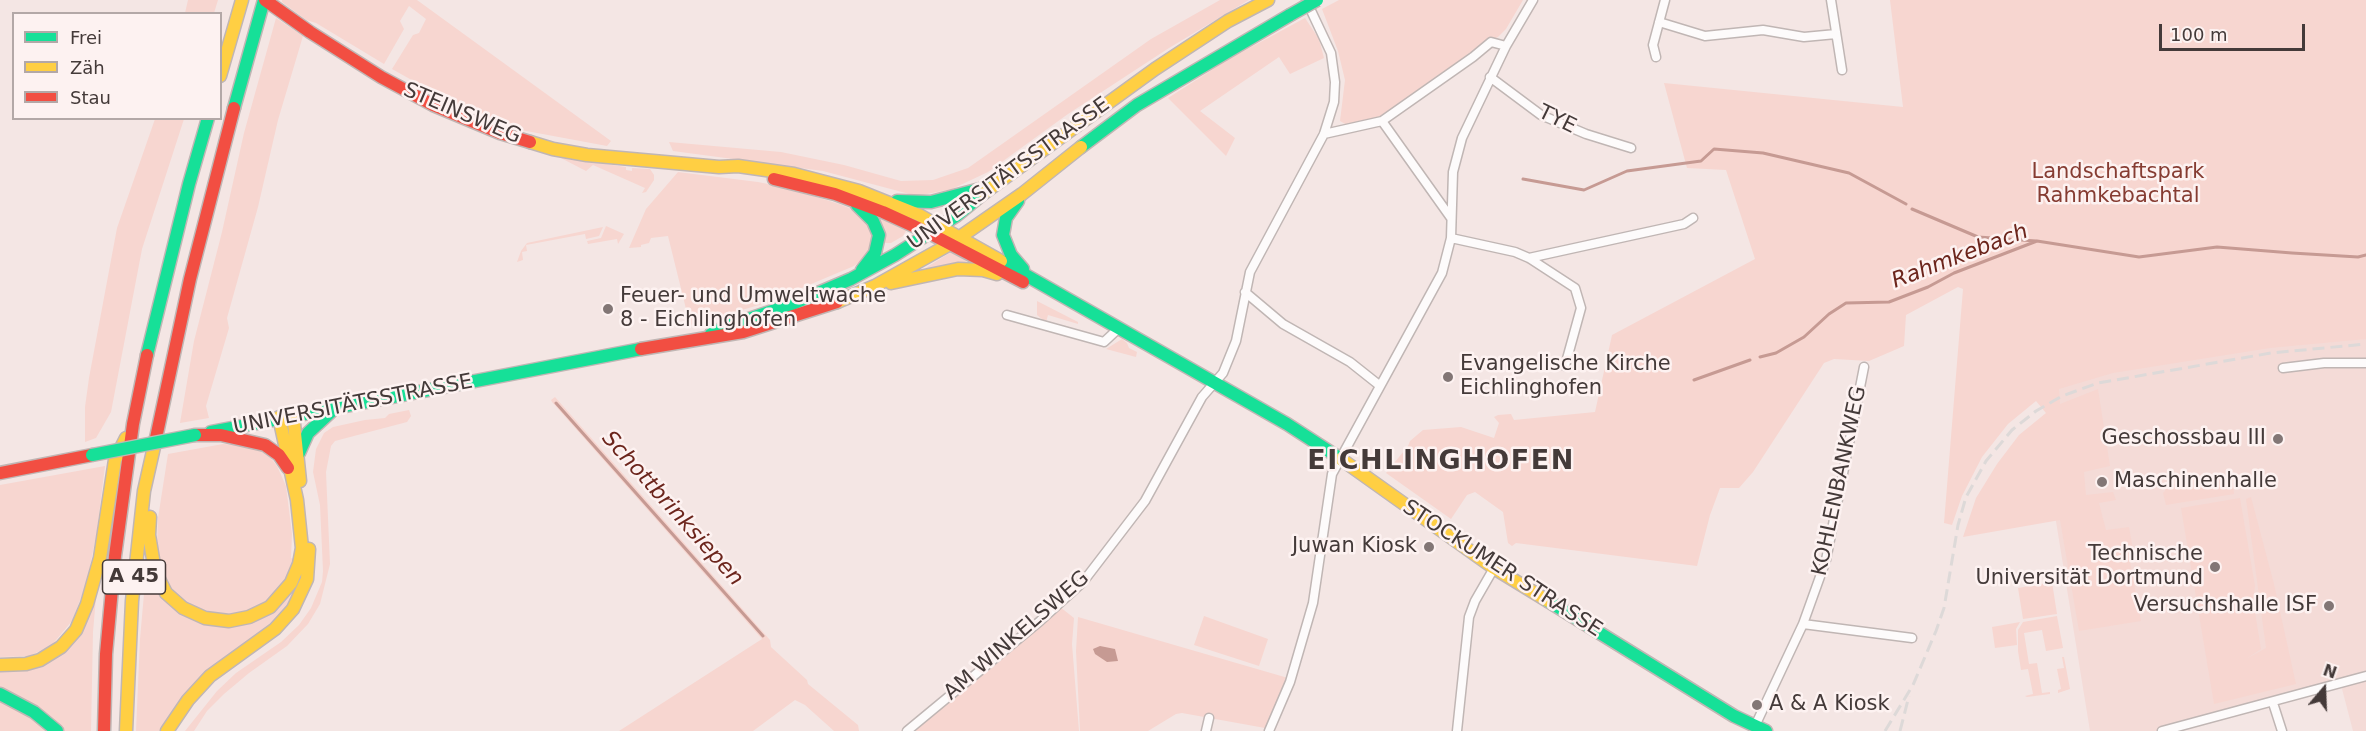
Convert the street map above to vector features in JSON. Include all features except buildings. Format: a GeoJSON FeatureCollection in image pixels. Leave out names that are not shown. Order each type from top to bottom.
{"type":"FeatureCollection","features":[{"type":"Feature","properties":{"kind":"main road"},"geometry":{"type":"LineString","coordinates":[[222,69],[242,0]]}},
{"type":"Feature","properties":{"kind":"main road","name":"STEINSWEG"},"geometry":{"type":"LineString","coordinates":[[265,0],[381,77],[433,105],[500,133],[554,149],[587,155],[719,167],[798,184],[936,231]]}},
{"type":"Feature","properties":{"kind":"main road","name":"A 45"},"geometry":{"type":"LineString","coordinates":[[126,731],[128,647],[144,491],[190,279],[232,114],[265,0]]}},
{"type":"Feature","properties":{"kind":"main road","name":"UNIVERSITÄTSSTRASSE"},"geometry":{"type":"LineString","coordinates":[[705,337],[725,327],[780,309],[850,279],[936,231],[995,184],[1155,69],[1228,21],[1268,0]]}},
{"type":"Feature","properties":{"kind":"main road","name":"UNIVERSITÄTSSTRASSE"},"geometry":{"type":"LineString","coordinates":[[0,473],[293,414],[705,337],[743,332],[804,315],[875,286],[955,241],[1022,194],[1137,105],[1317,0]]}},
{"type":"Feature","properties":{"kind":"main road","name":"A 45"},"geometry":{"type":"LineString","coordinates":[[104,731],[106,654],[115,556],[132,424],[155,317],[207,120]]}},
{"type":"Feature","properties":{"kind":"main road","name":"STEINSWEG"},"geometry":{"type":"LineString","coordinates":[[719,167],[738,166],[828,181],[880,198],[918,214],[936,231]]}},
{"type":"Feature","properties":{"kind":"main road"},"geometry":{"type":"LineString","coordinates":[[880,198],[931,202],[995,184]]}},
{"type":"Feature","properties":{"kind":"main road","name":"UNIVERSITÄTSSTRASSE"},"geometry":{"type":"LineString","coordinates":[[1022,194],[1006,218],[1003,235],[1011,255],[1028,280]]}},
{"type":"Feature","properties":{"kind":"main road"},"geometry":{"type":"LineString","coordinates":[[850,279],[871,259],[879,239],[873,221],[854,202]]}},
{"type":"Feature","properties":{"kind":"main road","name":"STOCKUMER STRASSE"},"geometry":{"type":"LineString","coordinates":[[936,231],[1118,329],[1287,424],[1340,458],[1494,568],[1694,692],[1761,729]]}},
{"type":"Feature","properties":{"kind":"main road"},"geometry":{"type":"LineString","coordinates":[[875,286],[928,274],[968,269],[1028,280]]}},
{"type":"Feature","properties":{"kind":"main road"},"geometry":{"type":"LineString","coordinates":[[299,456],[308,433],[336,407]]}},
{"type":"Feature","properties":{"kind":"main road"},"geometry":{"type":"LineString","coordinates":[[167,731],[188,700],[210,676],[275,628],[293,609],[307,579],[309,556],[293,414]]}},
{"type":"Feature","properties":{"kind":"main road"},"geometry":{"type":"LineString","coordinates":[[157,424],[158,462],[149,535],[152,562],[166,593],[183,608],[194,614],[216,620],[239,620],[270,607],[286,591],[296,575],[302,548],[300,520],[279,417]]}},
{"type":"Feature","properties":{"kind":"main road"},"geometry":{"type":"LineString","coordinates":[[0,665],[26,664],[40,660],[61,647],[76,630],[87,604],[100,558],[115,460],[132,424]]}},
{"type":"Feature","properties":{"kind":"main road"},"geometry":{"type":"LineString","coordinates":[[195,435],[221,435],[265,445],[279,455],[290,472]]}},
{"type":"Feature","properties":{"kind":"main road"},"geometry":{"type":"LineString","coordinates":[[0,694],[34,712],[57,731]]}},
{"type":"Feature","properties":{"kind":"street","name":"AM WINKELSWEG"},"geometry":{"type":"LineString","coordinates":[[907,731],[1040,621],[1083,582],[1145,501],[1202,398],[1223,373],[1234,350],[1252,267],[1324,134],[1335,91],[1334,64],[1326,38],[1306,0]]}},
{"type":"Feature","properties":{"kind":"street"},"geometry":{"type":"LineString","coordinates":[[1269,731],[1290,682],[1308,628],[1318,579],[1332,474],[1444,269],[1451,238],[1452,179],[1456,158],[1470,117],[1506,46],[1533,0]]}},
{"type":"Feature","properties":{"kind":"street"},"geometry":{"type":"LineString","coordinates":[[1656,57],[1653,45],[1665,0]]}},
{"type":"Feature","properties":{"kind":"street"},"geometry":{"type":"LineString","coordinates":[[1831,0],[1842,70]]}},
{"type":"Feature","properties":{"kind":"street"},"geometry":{"type":"LineString","coordinates":[[1659,22],[1705,36],[1763,30],[1804,37],[1836,34]]}},
{"type":"Feature","properties":{"kind":"street"},"geometry":{"type":"LineString","coordinates":[[1324,134],[1382,121],[1491,42],[1506,46]]}},
{"type":"Feature","properties":{"kind":"street","name":"TYE"},"geometry":{"type":"LineString","coordinates":[[1490,77],[1541,115],[1586,134],[1631,148]]}},
{"type":"Feature","properties":{"kind":"street"},"geometry":{"type":"LineString","coordinates":[[1382,121],[1451,218]]}},
{"type":"Feature","properties":{"kind":"street"},"geometry":{"type":"LineString","coordinates":[[1529,258],[1684,224],[1693,218]]}},
{"type":"Feature","properties":{"kind":"street"},"geometry":{"type":"LineString","coordinates":[[1451,238],[1515,252],[1571,283],[1579,296],[1581,308],[1565,366]]}},
{"type":"Feature","properties":{"kind":"street"},"geometry":{"type":"LineString","coordinates":[[1245,292],[1280,322],[1350,362],[1380,385]]}},
{"type":"Feature","properties":{"kind":"street"},"geometry":{"type":"LineString","coordinates":[[1007,315],[1104,342],[1118,329]]}},
{"type":"Feature","properties":{"kind":"street"},"geometry":{"type":"LineString","coordinates":[[2283,368],[2334,363],[2366,363]]}},
{"type":"Feature","properties":{"kind":"street","name":"KOHLENBANKWEG"},"geometry":{"type":"LineString","coordinates":[[1761,729],[1826,560],[1864,367]]}},
{"type":"Feature","properties":{"kind":"street"},"geometry":{"type":"LineString","coordinates":[[1457,731],[1469,617],[1475,600],[1494,568]]}},
{"type":"Feature","properties":{"kind":"street"},"geometry":{"type":"LineString","coordinates":[[1803,624],[1912,638]]}},
{"type":"Feature","properties":{"kind":"street"},"geometry":{"type":"LineString","coordinates":[[2162,731],[2366,676]]}},
{"type":"Feature","properties":{"kind":"street"},"geometry":{"type":"LineString","coordinates":[[2272,703],[2282,731]]}},
{"type":"Feature","properties":{"kind":"street"},"geometry":{"type":"LineString","coordinates":[[1206,731],[1209,718]]}},
{"type":"Feature","properties":{"kind":"shaded area","name":"Technische Universität Dortmund"},"geometry":{"type":"Polygon","coordinates":[[[2366,337],[2366,731],[2353,731],[2341,685],[2163,731],[2090,731],[2054,509],[2046,370],[2366,337]]]}},
{"type":"Feature","properties":{"kind":"shaded area"},"geometry":{"type":"Polygon","coordinates":[[[1100,646],[1115,649],[1118,661],[1107,662],[1095,654],[1093,649],[1100,646]]]}},
{"type":"Feature","properties":{"kind":"green space"},"geometry":{"type":"Polygon","coordinates":[[[188,0],[218,0],[214,12],[185,12],[188,0]]]}},
{"type":"Feature","properties":{"kind":"green space"},"geometry":{"type":"Polygon","coordinates":[[[282,0],[417,0],[611,141],[607,146],[521,130],[467,111],[392,69],[413,35],[419,33],[426,19],[409,6],[400,21],[404,29],[384,64],[316,23],[306,20],[282,0]]]}},
{"type":"Feature","properties":{"kind":"green space"},"geometry":{"type":"Polygon","coordinates":[[[1220,0],[1249,0],[1169,48],[1068,114],[988,172],[952,189],[917,196],[823,171],[673,151],[669,142],[781,152],[844,165],[901,181],[933,180],[968,168],[1151,39],[1220,0]]]}},
{"type":"Feature","properties":{"kind":"green space"},"geometry":{"type":"Polygon","coordinates":[[[1339,0],[1523,0],[1506,29],[1498,37],[1378,120],[1347,125],[1340,121],[1345,80],[1338,51],[1322,9],[1339,0]]]}},
{"type":"Feature","properties":{"kind":"green space","name":"Landschaftspark Rahmkebachtal"},"geometry":{"type":"Polygon","coordinates":[[[1890,0],[2366,0],[2366,339],[2270,348],[2113,373],[2059,389],[2060,404],[2098,389],[2110,466],[2084,472],[2086,495],[2113,492],[2116,500],[2099,503],[2106,530],[2129,527],[2134,555],[2129,556],[2141,621],[2079,631],[2060,520],[1963,537],[1976,498],[1997,464],[2019,435],[2046,413],[2036,401],[2008,424],[1982,457],[1962,496],[1952,525],[1944,523],[1963,289],[1958,287],[1906,315],[1904,346],[1869,361],[1834,359],[1824,363],[1753,472],[1739,488],[1720,488],[1710,515],[1697,566],[1516,543],[1512,546],[1508,543],[1503,512],[1475,492],[1467,495],[1451,519],[1386,473],[1410,441],[1423,430],[1461,427],[1494,438],[1499,423],[1494,417],[1498,415],[1511,414],[1514,420],[1595,412],[1612,335],[1755,259],[1726,170],[1687,168],[1664,83],[1903,107],[1890,0]]]}},
{"type":"Feature","properties":{"kind":"green space"},"geometry":{"type":"Polygon","coordinates":[[[276,18],[303,36],[278,120],[258,207],[227,318],[229,328],[206,406],[209,418],[180,423],[194,341],[244,133],[276,18]]]}},
{"type":"Feature","properties":{"kind":"green space"},"geometry":{"type":"Polygon","coordinates":[[[1305,18],[1319,39],[1324,58],[1290,74],[1279,57],[1200,111],[1235,138],[1226,156],[1168,98],[1229,59],[1305,18]]]}},
{"type":"Feature","properties":{"kind":"green space"},"geometry":{"type":"Polygon","coordinates":[[[155,120],[184,120],[142,249],[111,412],[96,438],[85,442],[85,407],[89,378],[117,228],[155,120]]]}},
{"type":"Feature","properties":{"kind":"green space"},"geometry":{"type":"Polygon","coordinates":[[[559,157],[626,167],[626,170],[632,171],[632,168],[650,169],[654,180],[646,192],[642,193],[645,188],[593,165],[586,171],[559,157]]]}},
{"type":"Feature","properties":{"kind":"green space"},"geometry":{"type":"Polygon","coordinates":[[[678,172],[788,188],[854,210],[870,226],[872,245],[869,255],[854,266],[766,303],[690,325],[668,236],[651,238],[649,243],[641,247],[629,248],[646,209],[678,172]]]}},
{"type":"Feature","properties":{"kind":"green space"},"geometry":{"type":"Polygon","coordinates":[[[877,216],[907,229],[903,236],[891,243],[883,243],[877,216]]]}},
{"type":"Feature","properties":{"kind":"green space"},"geometry":{"type":"Polygon","coordinates":[[[606,226],[624,234],[618,244],[617,239],[588,244],[587,241],[601,238],[606,226]]]}},
{"type":"Feature","properties":{"kind":"green space"},"geometry":{"type":"Polygon","coordinates":[[[603,227],[599,236],[586,239],[585,234],[526,245],[527,251],[522,252],[523,260],[517,262],[521,251],[527,243],[603,227]]]}},
{"type":"Feature","properties":{"kind":"green space"},"geometry":{"type":"Polygon","coordinates":[[[951,252],[966,259],[965,265],[924,269],[951,252]]]}},
{"type":"Feature","properties":{"kind":"green space"},"geometry":{"type":"Polygon","coordinates":[[[1037,301],[1078,324],[1048,315],[1046,322],[1037,315],[1037,301]]]}},
{"type":"Feature","properties":{"kind":"green space"},"geometry":{"type":"Polygon","coordinates":[[[1122,339],[1129,348],[1137,352],[1136,357],[1106,349],[1122,339]]]}},
{"type":"Feature","properties":{"kind":"green space"},"geometry":{"type":"Polygon","coordinates":[[[555,397],[770,640],[771,647],[807,680],[808,684],[858,725],[859,731],[834,731],[805,705],[795,700],[753,731],[619,731],[762,639],[552,402],[551,400],[555,397]]]}},
{"type":"Feature","properties":{"kind":"green space"},"geometry":{"type":"Polygon","coordinates":[[[409,410],[411,416],[407,422],[335,441],[331,446],[326,472],[330,564],[320,604],[308,624],[287,646],[224,694],[207,711],[194,731],[185,731],[217,691],[236,673],[281,642],[299,625],[311,608],[322,582],[323,571],[320,505],[313,472],[316,449],[324,433],[333,427],[385,418],[389,414],[409,410]]]}},
{"type":"Feature","properties":{"kind":"green space"},"geometry":{"type":"Polygon","coordinates":[[[223,444],[251,446],[266,452],[277,466],[286,486],[292,534],[291,558],[305,563],[302,578],[283,614],[163,731],[136,731],[140,639],[147,560],[157,543],[158,518],[168,454],[223,444]]]}},
{"type":"Feature","properties":{"kind":"green space"},"geometry":{"type":"Polygon","coordinates":[[[105,466],[97,531],[87,582],[72,621],[51,646],[29,656],[0,657],[0,485],[105,466]]]}},
{"type":"Feature","properties":{"kind":"green space"},"geometry":{"type":"Polygon","coordinates":[[[2223,475],[2225,483],[2233,483],[2234,494],[2166,505],[2164,486],[2223,475]]]}},
{"type":"Feature","properties":{"kind":"green space"},"geometry":{"type":"Polygon","coordinates":[[[2251,497],[2274,584],[2296,684],[2214,704],[2181,508],[2240,498],[2255,586],[2253,600],[2261,649],[2246,659],[2266,648],[2246,499],[2251,497]]]}},
{"type":"Feature","properties":{"kind":"green space"},"geometry":{"type":"Polygon","coordinates":[[[2052,582],[2057,614],[2023,619],[2018,588],[2052,582]]]}},
{"type":"Feature","properties":{"kind":"green space"},"geometry":{"type":"Polygon","coordinates":[[[97,586],[93,632],[91,731],[62,731],[0,689],[0,669],[49,659],[97,586]]]}},
{"type":"Feature","properties":{"kind":"green space"},"geometry":{"type":"Polygon","coordinates":[[[1060,607],[1074,618],[1072,644],[1079,731],[911,731],[1060,607]]]}},
{"type":"Feature","properties":{"kind":"green space"},"geometry":{"type":"Polygon","coordinates":[[[1204,616],[1268,639],[1259,666],[1194,645],[1204,616]]]}},
{"type":"Feature","properties":{"kind":"green space"},"geometry":{"type":"Polygon","coordinates":[[[2057,616],[2063,648],[2046,651],[2042,630],[2024,633],[2029,664],[2037,663],[2042,693],[2050,692],[2050,694],[2027,697],[2025,696],[2033,694],[2028,669],[2021,670],[2018,630],[2023,622],[2057,616]]]}},
{"type":"Feature","properties":{"kind":"green space"},"geometry":{"type":"Polygon","coordinates":[[[1078,617],[1288,678],[1265,728],[1182,713],[1176,714],[1148,731],[1080,731],[1076,651],[1078,617]]]}},
{"type":"Feature","properties":{"kind":"green space"},"geometry":{"type":"Polygon","coordinates":[[[2020,622],[2016,629],[2017,645],[1995,648],[1992,627],[2020,622]]]}},
{"type":"Feature","properties":{"kind":"green space"},"geometry":{"type":"Polygon","coordinates":[[[2062,657],[2064,657],[2070,689],[2058,693],[2061,689],[2057,669],[2064,668],[2062,657]]]}},
{"type":"Feature","properties":{"kind":"green space"},"geometry":{"type":"Polygon","coordinates":[[[0,701],[23,713],[47,731],[0,731],[0,701]]]}},
{"type":"Feature","properties":{"kind":"waterway"},"geometry":{"type":"LineString","coordinates":[[1523,179],[1584,190],[1627,171],[1701,161],[1714,149],[1763,153],[1849,173],[1906,204]]}},
{"type":"Feature","properties":{"kind":"waterway"},"geometry":{"type":"LineString","coordinates":[[1912,209],[1978,237],[2036,241]]}},
{"type":"Feature","properties":{"kind":"waterway","name":"Rahmkebach"},"geometry":{"type":"LineString","coordinates":[[1760,357],[1776,353],[1804,337],[1829,314],[1846,303],[1889,302],[1928,287],[1954,273],[2037,241],[2139,257],[2217,247],[2358,257],[2366,255]]}},
{"type":"Feature","properties":{"kind":"waterway","name":"Rahmkebach"},"geometry":{"type":"LineString","coordinates":[[1694,380],[1750,360]]}},
{"type":"Feature","properties":{"kind":"waterway","name":"Schottbrinksiepen"},"geometry":{"type":"LineString","coordinates":[[556,403],[763,636]]}},
{"type":"Feature","properties":{"kind":"railway"},"geometry":{"type":"LineString","coordinates":[[1885,731],[1913,685],[1944,608],[1958,525],[1966,497],[1986,461],[2012,430],[2036,411],[2062,396],[2098,383],[2271,353],[2366,344]]}},
{"type":"Feature","properties":{"kind":"railway"},"geometry":{"type":"LineString","coordinates":[[1900,731],[1909,696]]}},
{"type":"Feature","properties":{"kind":"traffic: fast"},"geometry":{"type":"LineString","coordinates":[[234,108],[264,0]]}},
{"type":"Feature","properties":{"kind":"traffic: fast"},"geometry":{"type":"LineString","coordinates":[[1290,15],[1317,0]]}},
{"type":"Feature","properties":{"kind":"traffic: fast"},"geometry":{"type":"LineString","coordinates":[[1081,147],[1137,105],[1290,15]]}},
{"type":"Feature","properties":{"kind":"traffic: fast"},"geometry":{"type":"LineString","coordinates":[[147,355],[189,184],[207,120]]}},
{"type":"Feature","properties":{"kind":"traffic: fast"},"geometry":{"type":"LineString","coordinates":[[897,201],[931,202],[988,187]]}},
{"type":"Feature","properties":{"kind":"traffic: fast"},"geometry":{"type":"LineString","coordinates":[[711,334],[790,305],[851,279],[895,255],[956,216],[984,193]]}},
{"type":"Feature","properties":{"kind":"traffic: fast"},"geometry":{"type":"LineString","coordinates":[[1018,201],[1006,218],[1003,235],[1011,255],[1023,269]]}},
{"type":"Feature","properties":{"kind":"traffic: fast"},"geometry":{"type":"LineString","coordinates":[[857,205],[873,221],[879,235],[875,253],[862,270]]}},
{"type":"Feature","properties":{"kind":"traffic: fast"},"geometry":{"type":"LineString","coordinates":[[1001,261],[1287,424],[1341,459]]}},
{"type":"Feature","properties":{"kind":"traffic: fast"},"geometry":{"type":"LineString","coordinates":[[211,432],[641,349]]}},
{"type":"Feature","properties":{"kind":"traffic: fast"},"geometry":{"type":"LineString","coordinates":[[299,453],[308,433],[336,407]]}},
{"type":"Feature","properties":{"kind":"traffic: fast"},"geometry":{"type":"LineString","coordinates":[[92,455],[195,435]]}},
{"type":"Feature","properties":{"kind":"traffic: fast"},"geometry":{"type":"LineString","coordinates":[[1548,601],[1734,716],[1766,731]]}},
{"type":"Feature","properties":{"kind":"traffic: fast"},"geometry":{"type":"LineString","coordinates":[[0,694],[34,712],[57,731]]}},
{"type":"Feature","properties":{"kind":"traffic: slow"},"geometry":{"type":"LineString","coordinates":[[222,69],[242,0]]}},
{"type":"Feature","properties":{"kind":"traffic: slow"},"geometry":{"type":"LineString","coordinates":[[984,193],[1155,69],[1228,21],[1268,0]]}},
{"type":"Feature","properties":{"kind":"traffic: slow"},"geometry":{"type":"LineString","coordinates":[[530,142],[587,155],[719,167],[738,166],[794,174],[859,191],[919,215],[1001,261]]}},
{"type":"Feature","properties":{"kind":"traffic: slow"},"geometry":{"type":"LineString","coordinates":[[837,302],[875,286],[950,244],[1022,194],[1081,147]]}},
{"type":"Feature","properties":{"kind":"traffic: slow"},"geometry":{"type":"LineString","coordinates":[[891,283],[958,269],[983,270],[997,274]]}},
{"type":"Feature","properties":{"kind":"traffic: slow"},"geometry":{"type":"LineString","coordinates":[[293,414],[300,481]]}},
{"type":"Feature","properties":{"kind":"traffic: slow"},"geometry":{"type":"LineString","coordinates":[[150,517],[149,535],[155,571],[166,593],[183,608],[205,618],[229,621],[249,617],[270,607],[291,583],[299,564],[302,548],[297,500],[279,417]]}},
{"type":"Feature","properties":{"kind":"traffic: slow"},"geometry":{"type":"LineString","coordinates":[[0,665],[26,664],[40,660],[61,647],[76,630],[87,604],[100,558],[115,460],[126,438]]}},
{"type":"Feature","properties":{"kind":"traffic: slow"},"geometry":{"type":"LineString","coordinates":[[126,731],[132,601],[144,491],[156,438]]}},
{"type":"Feature","properties":{"kind":"traffic: slow"},"geometry":{"type":"LineString","coordinates":[[1341,459],[1494,568],[1548,601]]}},
{"type":"Feature","properties":{"kind":"traffic: slow"},"geometry":{"type":"LineString","coordinates":[[167,731],[188,700],[210,676],[275,629],[293,609],[307,579],[309,549]]}},
{"type":"Feature","properties":{"kind":"traffic: jam"},"geometry":{"type":"LineString","coordinates":[[265,0],[381,77],[433,105],[500,133],[530,142]]}},
{"type":"Feature","properties":{"kind":"traffic: jam"},"geometry":{"type":"LineString","coordinates":[[156,438],[190,279],[234,108]]}},
{"type":"Feature","properties":{"kind":"traffic: jam"},"geometry":{"type":"LineString","coordinates":[[774,179],[835,194],[883,212],[1023,282]]}},
{"type":"Feature","properties":{"kind":"traffic: jam"},"geometry":{"type":"LineString","coordinates":[[641,349],[743,332],[837,302]]}},
{"type":"Feature","properties":{"kind":"traffic: jam"},"geometry":{"type":"LineString","coordinates":[[104,731],[106,654],[115,556],[133,424],[147,355]]}},
{"type":"Feature","properties":{"kind":"traffic: jam"},"geometry":{"type":"LineString","coordinates":[[195,435],[221,435],[265,445],[279,455],[288,468]]}},
{"type":"Feature","properties":{"kind":"traffic: jam"},"geometry":{"type":"LineString","coordinates":[[0,473],[92,455]]}},
{"type":"Feature","properties":{"kind":"place","name":"Feuer- und Umweltwache 8 - Eichlinghofen"},"geometry":{"type":"Point","coordinates":[608,309]}},
{"type":"Feature","properties":{"kind":"place","name":"Evangelische Kirche Eichlinghofen"},"geometry":{"type":"Point","coordinates":[1448,377]}},
{"type":"Feature","properties":{"kind":"place","name":"Geschossbau III"},"geometry":{"type":"Point","coordinates":[2278,439]}},
{"type":"Feature","properties":{"kind":"place","name":"Maschinenhalle"},"geometry":{"type":"Point","coordinates":[2102,482]}},
{"type":"Feature","properties":{"kind":"place","name":"Juwan Kiosk"},"geometry":{"type":"Point","coordinates":[1429,547]}},
{"type":"Feature","properties":{"kind":"place","name":"Technische Universität Dortmund"},"geometry":{"type":"Point","coordinates":[2215,567]}},
{"type":"Feature","properties":{"kind":"place","name":"Versuchshalle ISF"},"geometry":{"type":"Point","coordinates":[2329,606]}},
{"type":"Feature","properties":{"kind":"place","name":"A & A Kiosk"},"geometry":{"type":"Point","coordinates":[1757,705]}},
{"type":"Feature","properties":{"kind":"district","name":"EICHLINGHOFEN"},"geometry":{"type":"Point","coordinates":[1441,462]}}]}
